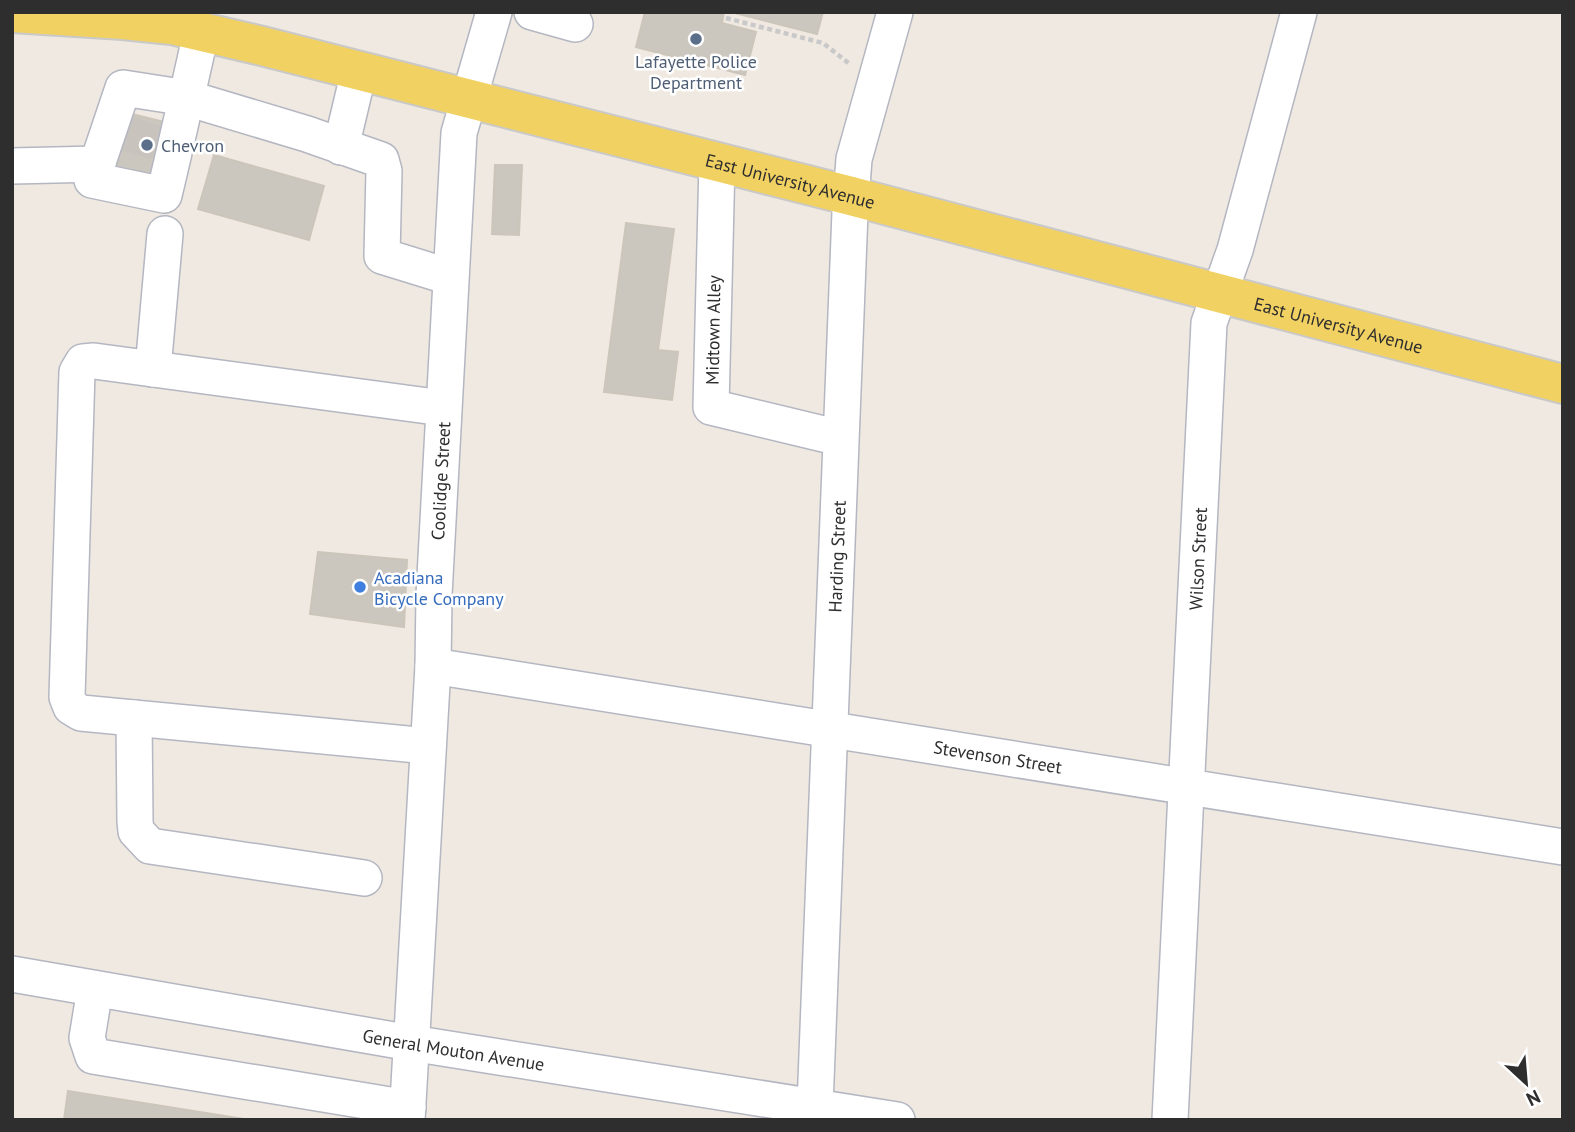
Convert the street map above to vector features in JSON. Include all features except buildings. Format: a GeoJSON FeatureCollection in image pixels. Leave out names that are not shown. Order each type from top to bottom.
{"type":"FeatureCollection","features":[{"type":"Feature","properties":{"kind":"main road"},"geometry":{"type":"LineString","coordinates":[[12,13],[173,25],[216,22]]}},
{"type":"Feature","properties":{"kind":"main road","name":"East University Avenue"},"geometry":{"type":"LineString","coordinates":[[216,22],[262,46],[717,162],[1563,384]]}},
{"type":"Feature","properties":{"kind":"street","name":"Coolidge Street"},"geometry":{"type":"LineString","coordinates":[[407,1114],[433,666],[443,408],[459,133],[494,12]]}},
{"type":"Feature","properties":{"kind":"street"},"geometry":{"type":"LineString","coordinates":[[532,12],[575,24]]}},
{"type":"Feature","properties":{"kind":"street","name":"Harding Street"},"geometry":{"type":"LineString","coordinates":[[814,1106],[851,197],[854,159],[895,12]]}},
{"type":"Feature","properties":{"kind":"street","name":"Wilson Street"},"geometry":{"type":"LineString","coordinates":[[1170,1120],[1209,323],[1236,250],[1299,12]]}},
{"type":"Feature","properties":{"kind":"street"},"geometry":{"type":"LineString","coordinates":[[216,22],[187,98],[171,146],[164,195],[92,180],[116,130],[124,88],[187,98],[381,160],[384,171],[382,256],[450,277]]}},
{"type":"Feature","properties":{"kind":"street"},"geometry":{"type":"LineString","coordinates":[[341,147],[359,71]]}},
{"type":"Feature","properties":{"kind":"street","name":"Midtown Alley"},"geometry":{"type":"LineString","coordinates":[[717,162],[711,407],[841,438]]}},
{"type":"Feature","properties":{"kind":"street"},"geometry":{"type":"LineString","coordinates":[[12,166],[98,164]]}},
{"type":"Feature","properties":{"kind":"street"},"geometry":{"type":"LineString","coordinates":[[153,369],[165,234]]}},
{"type":"Feature","properties":{"kind":"street"},"geometry":{"type":"LineString","coordinates":[[428,746],[81,713],[71,707],[67,697],[77,372],[83,362],[94,361],[443,408]]}},
{"type":"Feature","properties":{"kind":"street","name":"Stevenson Street"},"geometry":{"type":"LineString","coordinates":[[433,666],[1563,847]]}},
{"type":"Feature","properties":{"kind":"street"},"geometry":{"type":"LineString","coordinates":[[134,718],[136,831],[150,846],[364,878]]}},
{"type":"Feature","properties":{"kind":"street","name":"General Mouton Avenue"},"geometry":{"type":"LineString","coordinates":[[12,974],[411,1043],[897,1120]]}},
{"type":"Feature","properties":{"kind":"street"},"geometry":{"type":"LineString","coordinates":[[95,989],[87,1038],[93,1056],[407,1114]]}},
{"type":"Feature","properties":{"kind":"path"},"geometry":{"type":"LineString","coordinates":[[726,18],[822,43],[875,84]]}},
{"type":"Feature","properties":{"kind":"tunnel"},"geometry":{"type":"LineString","coordinates":[[123,132],[166,146]]}},
{"type":"Feature","properties":{"kind":"place","name":"Lafayette Police Department"},"geometry":{"type":"Point","coordinates":[696,39]}},
{"type":"Feature","properties":{"kind":"place","name":"Chevron"},"geometry":{"type":"Point","coordinates":[147,145]}},
{"type":"Feature","properties":{"kind":"place","name":"Acadiana Bicycle Company"},"geometry":{"type":"Point","coordinates":[360,587]}}]}
